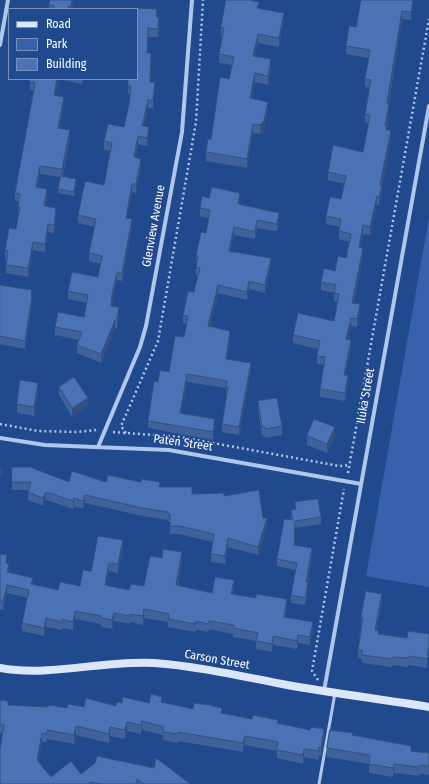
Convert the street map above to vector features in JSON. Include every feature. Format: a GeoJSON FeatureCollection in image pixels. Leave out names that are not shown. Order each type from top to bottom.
{"type":"FeatureCollection","features":[{"type":"Feature","properties":{"kind":"street"},"geometry":{"type":"LineString","coordinates":[[0,45],[8,0]]}},
{"type":"Feature","properties":{"kind":"street","name":"Glenview Avenue"},"geometry":{"type":"LineString","coordinates":[[98,447],[140,347],[146,326],[182,132],[192,0]]}},
{"type":"Feature","properties":{"kind":"street","name":"Iluka Street"},"geometry":{"type":"LineString","coordinates":[[324,691],[429,106]]}},
{"type":"Feature","properties":{"kind":"street","name":"Paten Street"},"geometry":{"type":"LineString","coordinates":[[0,438],[44,445],[169,450],[361,484]]}},
{"type":"Feature","properties":{"kind":"street","name":"Carson Street"},"geometry":{"type":"LineString","coordinates":[[0,668],[10,670],[36,670],[152,663],[187,667],[335,693],[429,707]]}},
{"type":"Feature","properties":{"kind":"lane"},"geometry":{"type":"LineString","coordinates":[[319,784],[335,693]]}},
{"type":"Feature","properties":{"kind":"path"},"geometry":{"type":"LineString","coordinates":[[324,691],[312,671],[342,504],[343,491],[346,482],[429,19]]}},
{"type":"Feature","properties":{"kind":"green space"},"geometry":{"type":"Polygon","coordinates":[[[429,217],[429,587],[366,576],[429,217]]]}},
{"type":"Feature","properties":{"kind":"building"},"geometry":{"type":"Polygon","coordinates":[[[50,0],[72,0],[71,7],[68,6],[68,8],[54,8],[54,6],[49,5],[50,0]]]}},
{"type":"Feature","properties":{"kind":"building"},"geometry":{"type":"Polygon","coordinates":[[[226,0],[252,0],[259,2],[257,8],[284,13],[279,38],[258,34],[253,56],[271,59],[268,76],[255,73],[250,98],[268,102],[264,121],[260,125],[253,124],[247,159],[206,152],[208,139],[211,139],[220,77],[229,79],[234,57],[219,54],[224,28],[221,27],[226,0]]]}},
{"type":"Feature","properties":{"kind":"building"},"geometry":{"type":"Polygon","coordinates":[[[361,0],[413,0],[411,12],[402,11],[387,103],[389,104],[385,126],[387,126],[386,130],[391,130],[380,185],[382,185],[379,197],[377,196],[370,227],[363,225],[359,247],[363,248],[352,303],[360,304],[357,319],[351,318],[346,339],[351,340],[344,375],[348,375],[345,393],[320,389],[325,357],[317,356],[320,341],[293,335],[298,313],[334,321],[339,294],[334,293],[336,285],[321,282],[324,268],[335,271],[338,256],[346,258],[351,234],[339,231],[341,219],[326,216],[330,197],[341,199],[346,176],[328,172],[333,145],[363,152],[370,115],[365,114],[371,80],[365,79],[370,50],[346,46],[349,26],[356,27],[361,0]]]}},
{"type":"Feature","properties":{"kind":"building"},"geometry":{"type":"Polygon","coordinates":[[[138,8],[157,9],[156,17],[159,17],[158,29],[148,28],[147,53],[151,53],[150,82],[155,82],[153,100],[148,100],[142,126],[149,127],[147,138],[138,136],[134,157],[141,159],[136,184],[132,184],[126,218],[132,219],[122,273],[117,272],[112,295],[111,306],[119,307],[117,320],[115,320],[101,354],[77,345],[82,332],[55,327],[58,312],[84,317],[88,295],[68,291],[72,272],[98,277],[102,256],[89,253],[96,219],[78,215],[85,181],[104,185],[112,143],[104,141],[108,124],[124,127],[131,86],[128,86],[128,80],[138,80],[138,8]]]}},
{"type":"Feature","properties":{"kind":"building"},"geometry":{"type":"Polygon","coordinates":[[[30,80],[57,80],[54,95],[64,97],[58,128],[70,130],[62,169],[40,166],[36,187],[47,189],[44,206],[56,208],[54,225],[48,224],[45,244],[33,242],[28,268],[6,265],[8,251],[5,250],[9,228],[16,229],[20,207],[18,206],[20,194],[15,193],[35,83],[30,82],[30,80]]]}},
{"type":"Feature","properties":{"kind":"building"},"geometry":{"type":"Polygon","coordinates":[[[61,176],[76,179],[74,192],[58,189],[61,176]]]}},
{"type":"Feature","properties":{"kind":"building"},"geometry":{"type":"Polygon","coordinates":[[[212,187],[240,193],[238,204],[279,213],[277,224],[257,220],[255,232],[234,227],[229,251],[271,258],[265,285],[249,281],[247,292],[218,285],[208,326],[230,331],[226,359],[251,363],[239,427],[222,424],[228,387],[226,387],[227,381],[187,374],[180,413],[215,419],[213,432],[148,421],[154,381],[158,382],[160,370],[169,372],[175,336],[184,337],[188,316],[183,315],[188,291],[194,292],[200,268],[196,267],[198,256],[196,255],[201,232],[206,233],[210,210],[200,208],[202,196],[209,198],[212,187]]]}},
{"type":"Feature","properties":{"kind":"building"},"geometry":{"type":"Polygon","coordinates":[[[0,285],[32,290],[25,341],[0,336],[0,285]]]}},
{"type":"Feature","properties":{"kind":"building"},"geometry":{"type":"Polygon","coordinates":[[[74,377],[88,398],[72,408],[59,387],[74,377]]]}},
{"type":"Feature","properties":{"kind":"building"},"geometry":{"type":"Polygon","coordinates":[[[20,380],[38,383],[34,407],[17,404],[20,380]]]}},
{"type":"Feature","properties":{"kind":"building"},"geometry":{"type":"Polygon","coordinates":[[[277,398],[282,426],[265,429],[264,426],[262,427],[258,401],[277,398]]]}},
{"type":"Feature","properties":{"kind":"building"},"geometry":{"type":"Polygon","coordinates":[[[314,419],[335,427],[327,444],[307,436],[314,419]]]}},
{"type":"Feature","properties":{"kind":"building"},"geometry":{"type":"Polygon","coordinates":[[[12,467],[30,467],[69,482],[72,471],[106,482],[108,475],[141,482],[142,479],[160,482],[159,487],[192,487],[192,494],[224,493],[224,496],[259,490],[263,518],[267,518],[258,547],[228,538],[225,556],[211,554],[214,534],[179,526],[170,526],[170,514],[168,514],[168,512],[142,508],[85,495],[83,501],[74,498],[73,501],[46,492],[43,498],[28,492],[31,482],[12,482],[12,467]]]}},
{"type":"Feature","properties":{"kind":"building"},"geometry":{"type":"Polygon","coordinates":[[[318,499],[321,517],[295,521],[294,545],[312,548],[306,582],[308,583],[305,598],[291,595],[297,563],[277,559],[284,519],[293,520],[291,510],[296,509],[295,502],[318,499]]]}},
{"type":"Feature","properties":{"kind":"building"},"geometry":{"type":"Polygon","coordinates":[[[98,536],[123,540],[118,564],[109,563],[105,585],[129,590],[131,584],[144,586],[150,556],[162,558],[163,549],[182,552],[176,585],[212,593],[215,577],[234,580],[231,594],[256,598],[256,594],[287,599],[284,617],[313,622],[310,637],[298,635],[297,641],[273,636],[272,644],[256,641],[258,633],[233,628],[234,625],[209,621],[208,624],[196,621],[195,624],[168,619],[169,614],[144,609],[143,616],[130,614],[130,616],[114,613],[112,620],[101,618],[101,616],[75,611],[73,622],[62,619],[62,622],[46,618],[44,628],[22,623],[29,590],[7,585],[3,601],[0,601],[0,554],[7,555],[6,563],[9,564],[7,572],[33,578],[31,584],[58,590],[60,582],[80,586],[83,570],[91,571],[98,536]]]}},
{"type":"Feature","properties":{"kind":"building"},"geometry":{"type":"Polygon","coordinates":[[[366,591],[382,594],[375,630],[379,631],[378,634],[407,638],[408,631],[429,634],[427,659],[408,656],[408,658],[393,657],[392,659],[362,655],[362,650],[358,650],[363,618],[361,617],[366,591]]]}},
{"type":"Feature","properties":{"kind":"building"},"geometry":{"type":"Polygon","coordinates":[[[151,694],[162,697],[161,702],[193,709],[194,703],[209,705],[222,708],[221,713],[252,719],[253,715],[278,720],[277,723],[310,730],[311,727],[324,729],[321,748],[319,747],[319,751],[304,749],[303,755],[277,750],[278,742],[245,736],[243,743],[178,732],[178,734],[163,732],[164,727],[142,721],[141,725],[127,722],[125,730],[110,727],[109,734],[76,726],[74,735],[47,730],[47,734],[42,733],[37,760],[51,777],[71,761],[81,774],[95,763],[97,756],[154,768],[156,758],[190,784],[144,784],[137,779],[136,784],[101,784],[89,782],[91,784],[0,784],[0,748],[4,725],[0,724],[0,700],[8,701],[8,705],[48,707],[49,705],[67,708],[68,704],[84,707],[86,698],[116,706],[117,702],[122,703],[123,697],[149,703],[151,694]]]}},
{"type":"Feature","properties":{"kind":"building"},"geometry":{"type":"Polygon","coordinates":[[[330,730],[353,733],[352,735],[411,746],[411,751],[429,753],[429,766],[420,765],[419,767],[394,764],[393,768],[369,764],[370,755],[327,748],[330,730]]]}}]}
